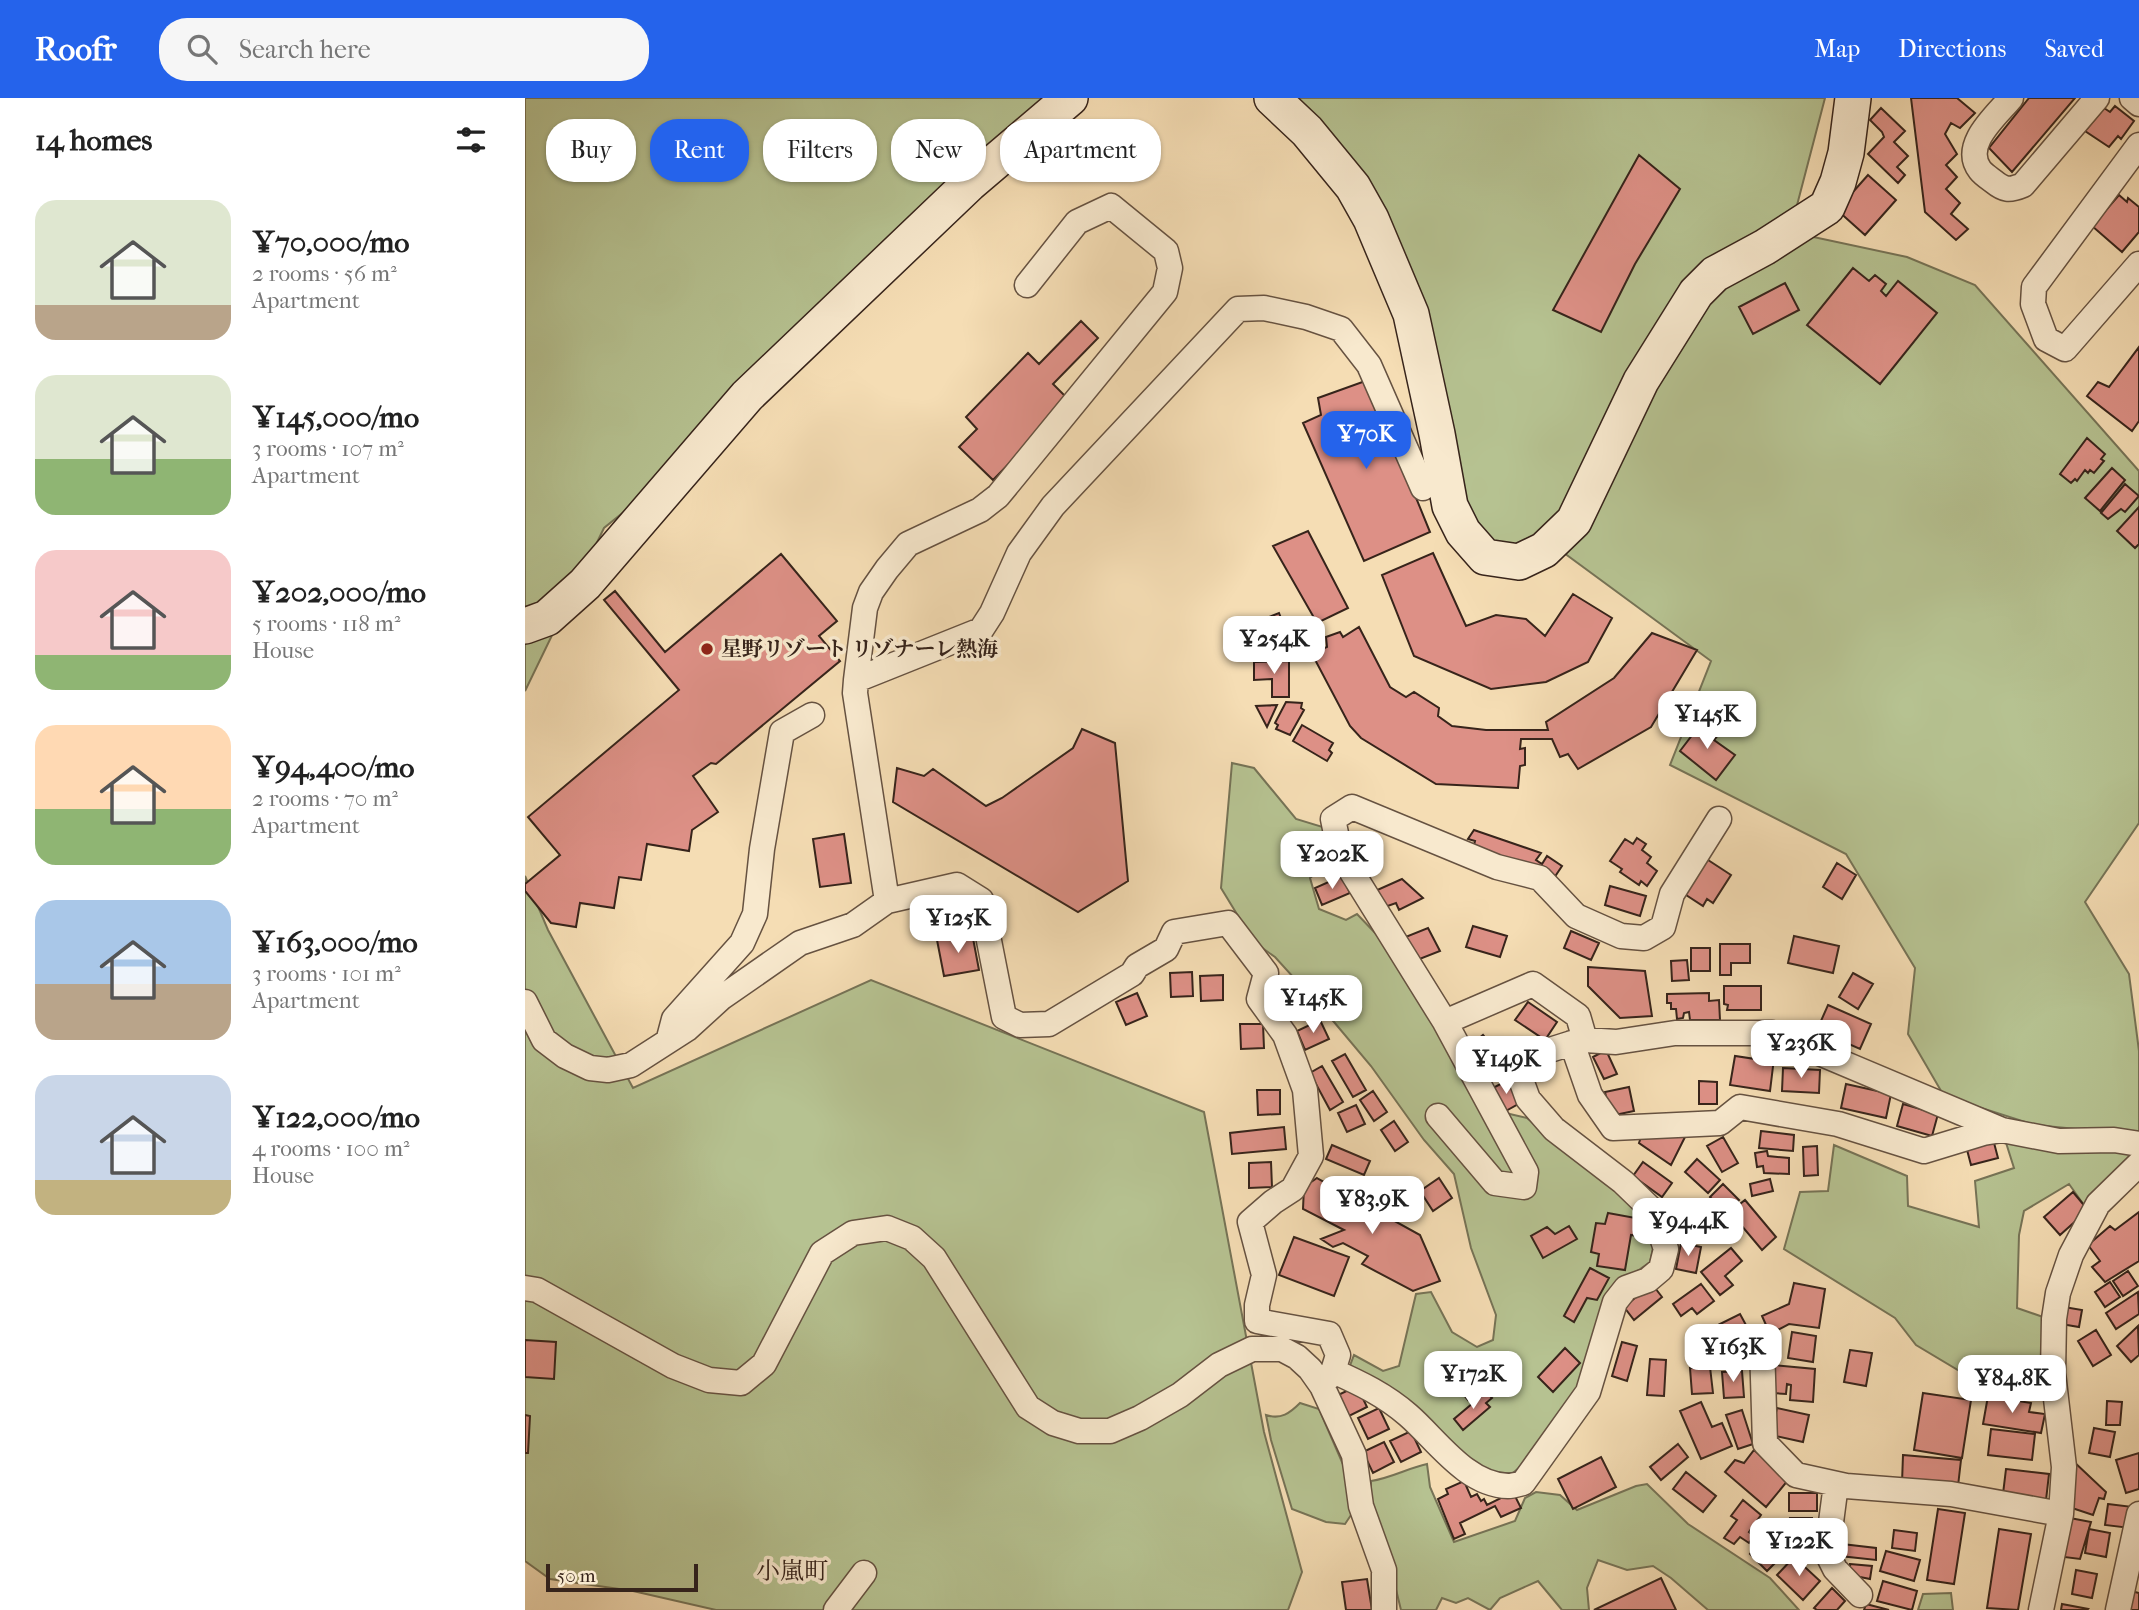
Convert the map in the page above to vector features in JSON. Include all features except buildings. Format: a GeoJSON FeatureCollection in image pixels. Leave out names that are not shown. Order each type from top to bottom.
{"type":"FeatureCollection","features":[{"type":"Feature","properties":{"kind":"street"},"geometry":{"type":"LineString","coordinates":[[525,626],[547,618],[585,584],[747,396],[969,184],[1070,98]]}},
{"type":"Feature","properties":{"kind":"street"},"geometry":{"type":"LineString","coordinates":[[1272,98],[1307,131],[1353,187],[1371,219],[1411,314],[1450,506],[1463,532],[1485,557],[1520,562],[1544,550],[1574,521],[1640,381],[1696,293],[1715,274],[1765,247],[1827,207],[1846,153],[1853,98]]}},
{"type":"Feature","properties":{"kind":"street"},"geometry":{"type":"LineString","coordinates":[[2011,98],[1977,139],[1974,157],[1980,170],[2003,189],[2012,190],[2023,184],[2097,98]]}},
{"type":"Feature","properties":{"kind":"street"},"geometry":{"type":"LineString","coordinates":[[2132,98],[2139,104]]}},
{"type":"Feature","properties":{"kind":"street"},"geometry":{"type":"LineString","coordinates":[[2139,145],[2034,286],[2033,304],[2046,339],[2065,349],[2139,264]]}},
{"type":"Feature","properties":{"kind":"street"},"geometry":{"type":"LineString","coordinates":[[887,901],[855,694],[866,608],[871,592],[908,544],[980,510],[998,496],[1165,292],[1170,268],[1166,251],[1111,206],[1077,222],[1027,285]]}},
{"type":"Feature","properties":{"kind":"street"},"geometry":{"type":"LineString","coordinates":[[856,680],[981,630],[992,613],[1019,553],[1053,506],[1238,309],[1264,308],[1306,317],[1341,329],[1369,365],[1423,488]]}},
{"type":"Feature","properties":{"kind":"street"},"geometry":{"type":"LineString","coordinates":[[669,1039],[674,1019],[741,943],[755,914],[762,849],[782,732],[812,715]]}},
{"type":"Feature","properties":{"kind":"street"},"geometry":{"type":"LineString","coordinates":[[1438,1116],[1495,1183],[1524,1187],[1525,1172],[1445,1022],[1340,853],[1333,819],[1352,807],[1497,867],[1540,878],[1576,916],[1621,936],[1644,938],[1663,927],[1672,894],[1719,819]]}},
{"type":"Feature","properties":{"kind":"street"},"geometry":{"type":"LineString","coordinates":[[525,1002],[544,1040],[565,1056],[590,1068],[608,1070],[631,1065],[687,1029],[721,998],[800,943],[853,925],[887,901],[957,885],[981,900],[1003,1017],[1020,1026],[1049,1024],[1132,974],[1137,966],[1165,950],[1174,932],[1228,923],[1266,973],[1259,999],[1285,1035],[1305,1090],[1309,1115],[1311,1156],[1293,1189],[1250,1222],[1264,1275],[1257,1305],[1257,1321],[1329,1334],[1338,1355],[1327,1378],[1354,1455],[1361,1506],[1384,1570],[1384,1610]]}},
{"type":"Feature","properties":{"kind":"street"},"geometry":{"type":"LineString","coordinates":[[1445,1022],[1533,984],[1578,1016],[1578,1042],[1590,1095],[1613,1128],[1720,1123],[1740,1107],[1838,1124],[1924,1151],[2002,1130]]}},
{"type":"Feature","properties":{"kind":"street"},"geometry":{"type":"LineString","coordinates":[[525,1288],[537,1290],[673,1366],[709,1380],[741,1383],[764,1364],[822,1253],[853,1233],[887,1228],[912,1238],[934,1258],[1028,1406],[1053,1423],[1079,1431],[1110,1431],[1140,1418],[1180,1395],[1219,1365],[1252,1349],[1282,1349],[1327,1378],[1370,1387],[1398,1407],[1462,1467],[1485,1480],[1508,1486],[1524,1483],[1588,1392],[1615,1303],[1626,1288],[1648,1280],[1661,1269],[1666,1249],[1653,1211],[1623,1182],[1554,1129],[1528,1099],[1520,1077],[1521,1064],[1534,1055],[1578,1042],[1615,1042],[1675,1033],[1772,1033],[2002,1130],[2059,1141],[2114,1140],[2139,1144]]}},
{"type":"Feature","properties":{"kind":"street"},"geometry":{"type":"LineString","coordinates":[[2041,1610],[2061,1514],[2064,1468],[2053,1373],[2054,1319],[2058,1293],[2071,1255],[2098,1204],[2139,1164]]}},
{"type":"Feature","properties":{"kind":"street"},"geometry":{"type":"LineString","coordinates":[[1762,1346],[1765,1443],[1796,1475],[1836,1484],[1951,1494],[2061,1514]]}},
{"type":"Feature","properties":{"kind":"street"},"geometry":{"type":"LineString","coordinates":[[1836,1484],[1827,1553],[1835,1569],[1860,1595]]}},
{"type":"Feature","properties":{"kind":"street"},"geometry":{"type":"LineString","coordinates":[[2118,1610],[2139,1514]]}},
{"type":"Feature","properties":{"kind":"street"},"geometry":{"type":"LineString","coordinates":[[836,1610],[865,1573]]}},
{"type":"Feature","properties":{"kind":"green space"},"geometry":{"type":"Polygon","coordinates":[[[525,98],[1058,98],[1038,119],[1000,119],[1000,158],[986,173],[986,119],[891,119],[891,182],[977,182],[788,379],[604,528],[525,691],[525,98]]]}},
{"type":"Feature","properties":{"kind":"green space"},"geometry":{"type":"Polygon","coordinates":[[[1277,98],[1825,98],[1790,232],[1907,257],[1975,285],[2139,471],[2139,823],[2085,902],[2129,974],[2139,1051],[2139,1135],[2035,1125],[1944,1096],[1908,1034],[1915,968],[1846,854],[1670,765],[1711,661],[1564,553],[1497,551],[1468,525],[1393,237],[1277,98]]]}},
{"type":"Feature","properties":{"kind":"green space"},"geometry":{"type":"Polygon","coordinates":[[[1232,763],[1254,768],[1296,819],[1326,828],[1340,853],[1310,878],[1319,909],[1346,920],[1357,914],[1377,935],[1497,1111],[1527,1118],[1604,1183],[1629,1198],[1654,1243],[1650,1262],[1618,1285],[1595,1353],[1571,1402],[1529,1459],[1513,1473],[1484,1473],[1348,1371],[1354,1355],[1383,1371],[1399,1366],[1416,1294],[1431,1292],[1452,1332],[1477,1347],[1493,1340],[1496,1315],[1471,1248],[1454,1174],[1424,1140],[1371,1066],[1334,1022],[1275,957],[1254,942],[1221,888],[1232,763]]]}},
{"type":"Feature","properties":{"kind":"green space"},"geometry":{"type":"Polygon","coordinates":[[[525,876],[548,930],[633,1088],[871,980],[1204,1112],[1264,1432],[1302,1572],[1288,1610],[716,1610],[633,1591],[550,1579],[525,1561],[525,876]]]}},
{"type":"Feature","properties":{"kind":"green space"},"geometry":{"type":"Polygon","coordinates":[[[2002,1130],[2139,1150],[2084,1205],[2069,1184],[2024,1211],[2019,1235],[2017,1308],[2046,1318],[2050,1397],[1983,1385],[1916,1345],[1895,1318],[1784,1249],[1800,1192],[1828,1191],[1834,1145],[1907,1176],[1908,1206],[1979,1227],[1975,1181],[2014,1168],[2002,1130]]]}},
{"type":"Feature","properties":{"kind":"green space"},"geometry":{"type":"Polygon","coordinates":[[[1300,1403],[1319,1409],[1355,1492],[1353,1512],[1345,1524],[1326,1522],[1292,1509],[1266,1415],[1285,1415],[1300,1403]]]}},
{"type":"Feature","properties":{"kind":"green space"},"geometry":{"type":"Polygon","coordinates":[[[1427,1464],[1430,1487],[1454,1542],[1515,1521],[1525,1498],[1536,1492],[1560,1495],[1577,1510],[1647,1484],[1688,1524],[1770,1578],[1799,1610],[1708,1610],[1653,1566],[1627,1570],[1598,1560],[1587,1588],[1589,1610],[1562,1610],[1538,1581],[1500,1598],[1490,1610],[1468,1598],[1456,1603],[1442,1598],[1436,1610],[1401,1610],[1383,1536],[1371,1505],[1371,1481],[1427,1464]]]}},
{"type":"Feature","properties":{"kind":"green space"},"geometry":{"type":"Polygon","coordinates":[[[1951,1593],[1953,1610],[1918,1610],[1923,1594],[1951,1593]]]}},
{"type":"Feature","properties":{"kind":"place","name":"星野リゾート リゾナーレ熱海"},"geometry":{"type":"Point","coordinates":[707,649]}},
{"type":"Feature","properties":{"kind":"district","name":"小嵐町"},"geometry":{"type":"Point","coordinates":[792,1571]}}]}
